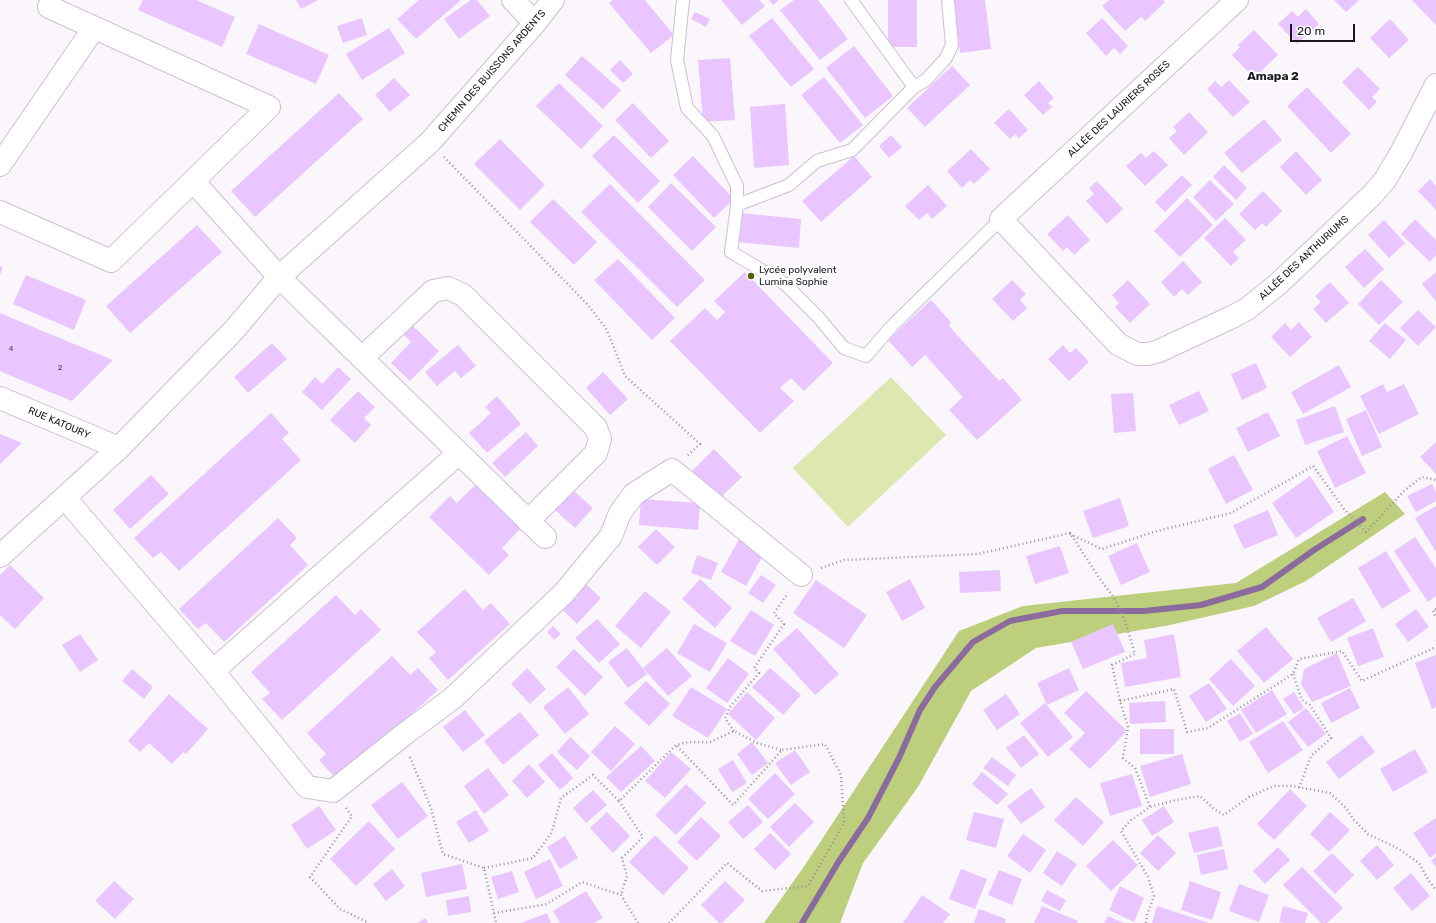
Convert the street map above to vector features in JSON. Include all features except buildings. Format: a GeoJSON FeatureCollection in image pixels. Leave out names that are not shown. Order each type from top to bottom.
{"type":"FeatureCollection","features":[{"type":"Feature","properties":{"kind":"street"},"geometry":{"type":"LineString","coordinates":[[512,0],[535,23]]}},
{"type":"Feature","properties":{"kind":"street","name":"CHEMIN DES BUISSONS ARDENTS"},"geometry":{"type":"LineString","coordinates":[[0,556],[119,448],[234,330],[279,278],[430,142],[535,23],[553,0]]}},
{"type":"Feature","properties":{"kind":"street","name":"ALLÉE DES LAURIERS ROSES"},"geometry":{"type":"LineString","coordinates":[[1001,219],[1237,0]]}},
{"type":"Feature","properties":{"kind":"street"},"geometry":{"type":"LineString","coordinates":[[0,212],[111,261],[268,107],[49,7]]}},
{"type":"Feature","properties":{"kind":"street"},"geometry":{"type":"LineString","coordinates":[[0,165],[94,28]]}},
{"type":"Feature","properties":{"kind":"street","name":"ALLÉE DES ANTHURIUMS"},"geometry":{"type":"LineString","coordinates":[[1001,219],[1118,344],[1137,354],[1148,354],[1159,351],[1248,309],[1262,298],[1372,195],[1393,168],[1436,85]]}},
{"type":"Feature","properties":{"kind":"street"},"geometry":{"type":"LineString","coordinates":[[193,180],[279,278],[545,537]]}},
{"type":"Feature","properties":{"kind":"street"},"geometry":{"type":"LineString","coordinates":[[362,358],[433,291],[448,288],[463,295],[596,428],[600,439],[596,453],[528,520]]}},
{"type":"Feature","properties":{"kind":"street","name":"RUE KATOURY"},"geometry":{"type":"LineString","coordinates":[[0,398],[119,448]]}},
{"type":"Feature","properties":{"kind":"street"},"geometry":{"type":"LineString","coordinates":[[213,671],[459,453]]}},
{"type":"Feature","properties":{"kind":"street"},"geometry":{"type":"LineString","coordinates":[[65,498],[213,671],[307,787],[333,791],[402,736],[454,698],[564,593],[611,536],[620,513],[634,494],[672,470],[801,575]]}},
{"type":"Feature","properties":{"kind":"lane"},"geometry":{"type":"LineString","coordinates":[[683,0],[677,60],[687,108],[713,136],[737,186],[737,205],[731,252],[785,284],[819,318],[844,348],[866,356],[891,327],[1001,219]]}},
{"type":"Feature","properties":{"kind":"lane"},"geometry":{"type":"LineString","coordinates":[[851,0],[914,87]]}},
{"type":"Feature","properties":{"kind":"lane"},"geometry":{"type":"LineString","coordinates":[[737,205],[789,185],[817,161],[852,150],[914,87],[926,80],[946,58],[952,45],[948,0]]}},
{"type":"Feature","properties":{"kind":"path"},"geometry":{"type":"LineString","coordinates":[[430,142],[588,305],[607,330],[625,376],[700,444],[672,470]]}},
{"type":"Feature","properties":{"kind":"path"},"geometry":{"type":"LineString","coordinates":[[669,923],[726,863],[762,891],[808,886],[844,823],[841,775],[825,744],[782,750],[758,744],[734,731],[725,718],[730,706],[759,673],[754,668],[784,624],[774,613],[801,575],[844,560],[978,554],[1070,534],[1102,549],[1157,531],[1231,513],[1313,466],[1344,509],[1366,532],[1405,490],[1422,477],[1436,480]]}},
{"type":"Feature","properties":{"kind":"path"},"geometry":{"type":"LineString","coordinates":[[1070,534],[1114,598],[1125,621],[1135,654],[1112,664],[1120,701],[1128,727],[1123,758],[1135,768],[1150,807]]}},
{"type":"Feature","properties":{"kind":"path"},"geometry":{"type":"LineString","coordinates":[[1436,609],[1433,610],[1436,618]]}},
{"type":"Feature","properties":{"kind":"path"},"geometry":{"type":"LineString","coordinates":[[1120,701],[1174,689],[1187,732],[1208,728],[1293,674],[1299,659],[1342,651],[1362,681],[1436,647]]}},
{"type":"Feature","properties":{"kind":"path"},"geometry":{"type":"LineString","coordinates":[[1293,674],[1302,700],[1310,705],[1331,738],[1311,756],[1299,788]]}},
{"type":"Feature","properties":{"kind":"path"},"geometry":{"type":"LineString","coordinates":[[619,801],[676,745],[690,742],[710,742],[734,731]]}},
{"type":"Feature","properties":{"kind":"path"},"geometry":{"type":"LineString","coordinates":[[402,736],[431,808],[443,854],[484,868],[533,858],[552,832],[561,798],[593,775],[619,801],[643,837],[622,858],[627,876],[622,895]]}},
{"type":"Feature","properties":{"kind":"path"},"geometry":{"type":"LineString","coordinates":[[676,745],[733,805],[782,750]]}},
{"type":"Feature","properties":{"kind":"path"},"geometry":{"type":"LineString","coordinates":[[1146,923],[1147,915],[1154,896],[1148,877],[1121,831],[1131,820],[1150,807],[1176,800],[1200,796],[1214,809],[1224,815],[1249,797],[1274,786],[1292,786],[1330,793],[1346,808],[1354,820],[1368,834],[1399,849],[1419,863],[1436,890]]}},
{"type":"Feature","properties":{"kind":"path"},"geometry":{"type":"LineString","coordinates":[[333,791],[352,816],[310,877],[340,909],[369,923]]}},
{"type":"Feature","properties":{"kind":"path"},"geometry":{"type":"LineString","coordinates":[[484,868],[496,923]]}},
{"type":"Feature","properties":{"kind":"path"},"geometry":{"type":"LineString","coordinates":[[494,913],[547,904],[582,882],[622,895],[638,923]]}},
{"type":"Feature","properties":{"kind":"green space"},"geometry":{"type":"Polygon","coordinates":[[[891,377],[946,435],[848,527],[793,468],[891,377]]]}},
{"type":"Feature","properties":{"kind":"green space"},"geometry":{"type":"Polygon","coordinates":[[[1385,492],[1405,514],[1306,581],[1254,606],[1170,625],[1036,648],[971,691],[918,787],[863,863],[840,923],[764,923],[805,865],[959,631],[1023,606],[1236,583],[1385,492]]]}},
{"type":"Feature","properties":{"kind":"waterway"},"geometry":{"type":"LineString","coordinates":[[802,923],[839,861],[868,818],[899,758],[920,710],[935,687],[973,642],[1010,621],[1062,611],[1144,611],[1201,605],[1262,587],[1314,550],[1363,519]]}},
{"type":"Feature","properties":{"kind":"place","name":"Lycée polyvalent Lumina Sophie"},"geometry":{"type":"Point","coordinates":[751,276]}},
{"type":"Feature","properties":{"kind":"district","name":"Amapa 2"},"geometry":{"type":"Point","coordinates":[1273,77]}}]}
